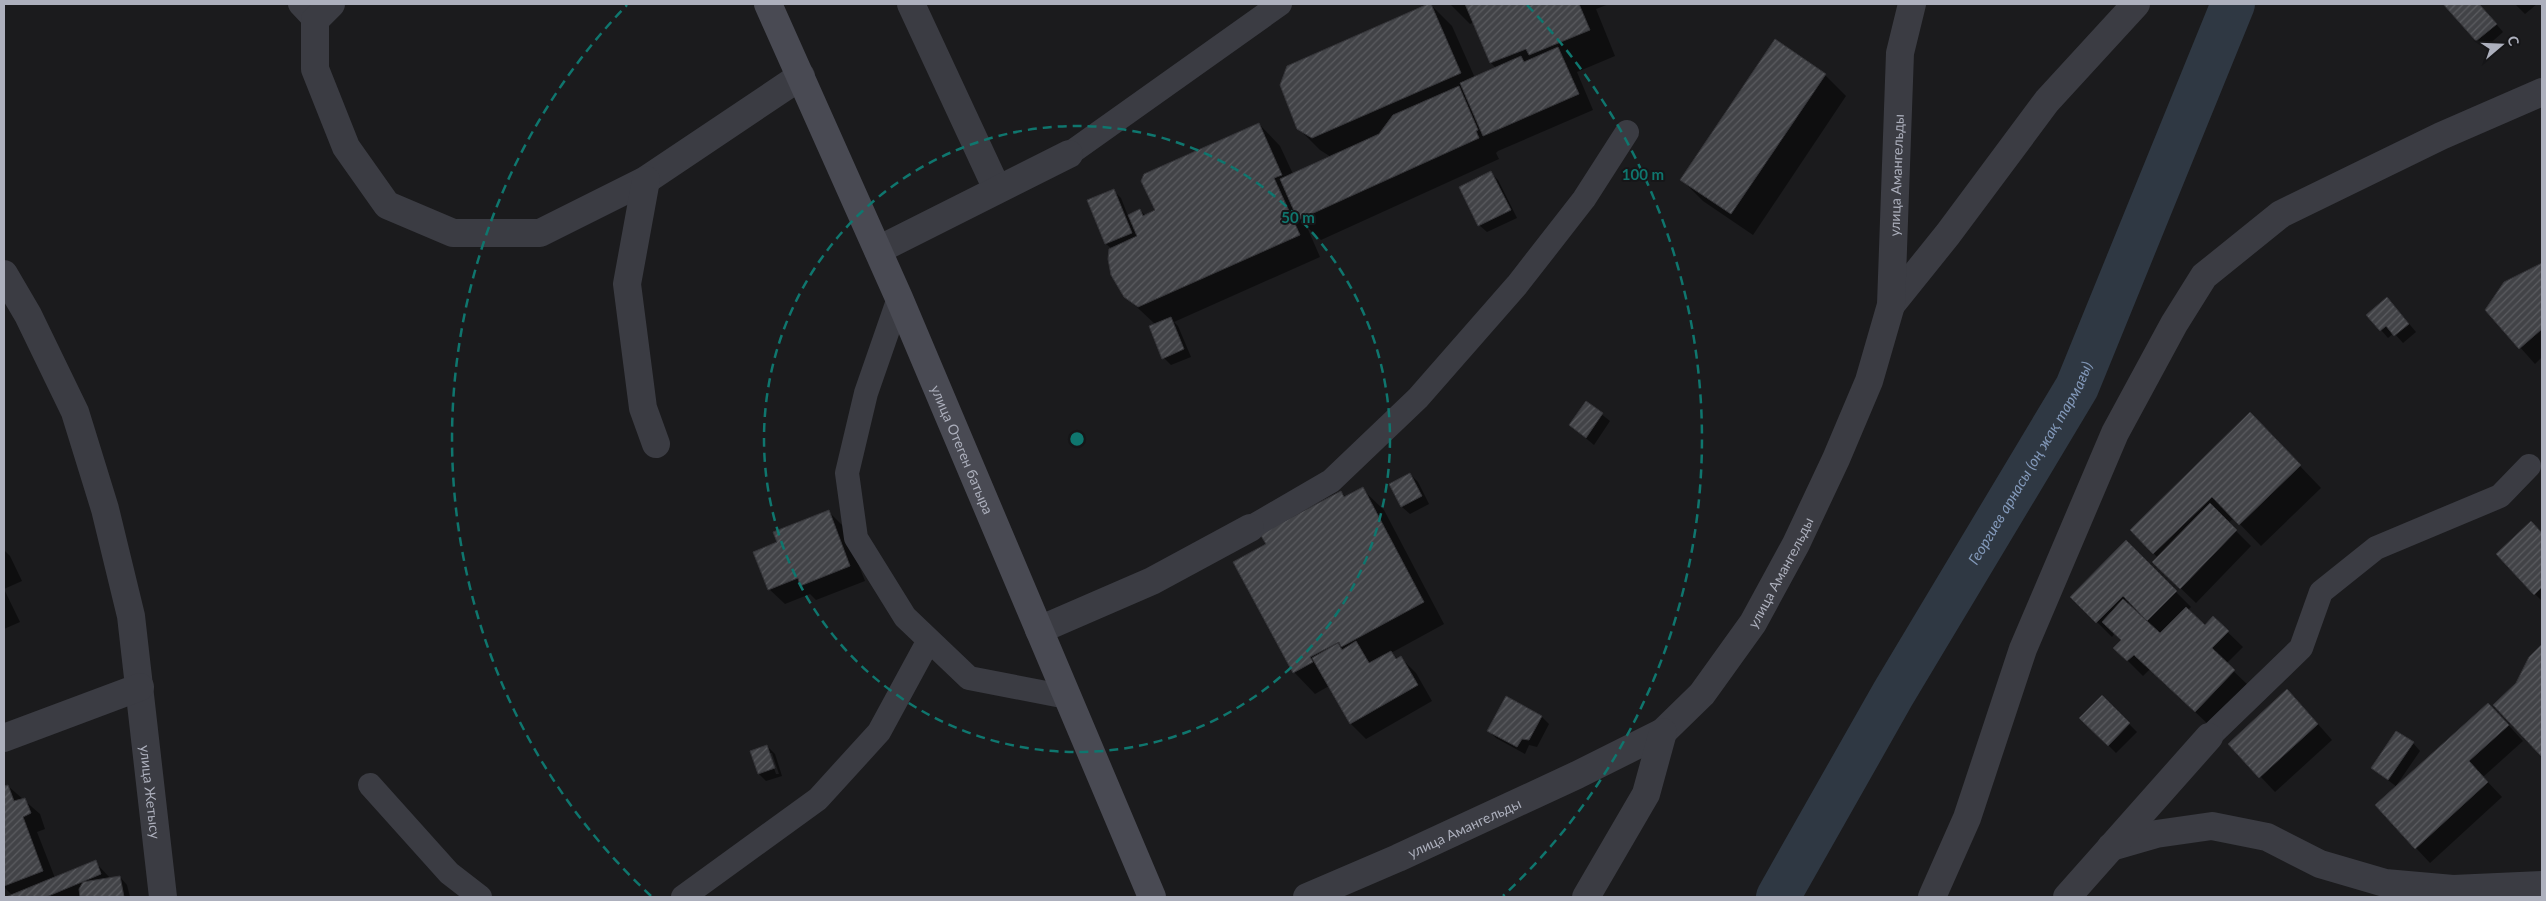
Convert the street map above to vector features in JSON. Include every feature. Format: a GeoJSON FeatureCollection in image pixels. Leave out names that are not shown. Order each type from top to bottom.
{"type":"FeatureCollection","features":[{"type":"Feature","properties":{"kind":"main road","name":"улица Отеген батыра"},"geometry":{"type":"LineString","coordinates":[[768,4],[899,298],[1152,897]]}},
{"type":"Feature","properties":{"kind":"street"},"geometry":{"type":"LineString","coordinates":[[911,4],[997,189]]}},
{"type":"Feature","properties":{"kind":"street","name":"улица Амангельды"},"geometry":{"type":"LineString","coordinates":[[1307,897],[1398,858],[1577,776],[1663,732],[1702,694],[1753,623],[1796,544],[1836,460],[1869,381],[1891,305],[1900,53],[1912,4]]}},
{"type":"Feature","properties":{"kind":"street"},"geometry":{"type":"LineString","coordinates":[[1891,305],[1948,234],[2047,101],[2136,4]]}},
{"type":"Feature","properties":{"kind":"street"},"geometry":{"type":"LineString","coordinates":[[315,9],[315,69],[346,147],[387,205],[453,233],[540,232],[646,180],[801,76]]}},
{"type":"Feature","properties":{"kind":"street"},"geometry":{"type":"LineString","coordinates":[[1932,897],[1967,818],[2023,649],[2115,434],[2174,324],[2204,276],[2281,214],[2441,136],[2542,92]]}},
{"type":"Feature","properties":{"kind":"street"},"geometry":{"type":"LineString","coordinates":[[878,250],[1069,154]]}},
{"type":"Feature","properties":{"kind":"street"},"geometry":{"type":"LineString","coordinates":[[646,180],[627,284],[643,408],[656,444]]}},
{"type":"Feature","properties":{"kind":"street","name":"улица Жетысу"},"geometry":{"type":"LineString","coordinates":[[4,274],[28,315],[75,412],[105,509],[131,616],[163,897]]}},
{"type":"Feature","properties":{"kind":"street"},"geometry":{"type":"LineString","coordinates":[[1039,630],[1152,581],[1250,528]]}},
{"type":"Feature","properties":{"kind":"street"},"geometry":{"type":"LineString","coordinates":[[4,738],[140,687]]}},
{"type":"Feature","properties":{"kind":"street"},"geometry":{"type":"LineString","coordinates":[[1586,897],[1646,794],[1663,732]]}},
{"type":"Feature","properties":{"kind":"street"},"geometry":{"type":"LineString","coordinates":[[2067,897],[2209,737]]}},
{"type":"Feature","properties":{"kind":"street"},"geometry":{"type":"LineString","coordinates":[[2111,847],[2156,834],[2212,826],[2267,837],[2320,864],[2385,883],[2453,889],[2542,885]]}},
{"type":"Feature","properties":{"kind":"lane"},"geometry":{"type":"LineString","coordinates":[[1069,154],[1280,4]]}},
{"type":"Feature","properties":{"kind":"lane"},"geometry":{"type":"LineString","coordinates":[[1250,528],[1331,481],[1418,398],[1518,285],[1584,199],[1627,132]]}},
{"type":"Feature","properties":{"kind":"lane"},"geometry":{"type":"LineString","coordinates":[[899,298],[866,393],[847,473],[856,538],[905,617],[969,678],[1067,697]]}},
{"type":"Feature","properties":{"kind":"lane"},"geometry":{"type":"LineString","coordinates":[[2209,737],[2301,648],[2321,592],[2376,548],[2500,496],[2528,466]]}},
{"type":"Feature","properties":{"kind":"lane"},"geometry":{"type":"LineString","coordinates":[[683,897],[818,799],[879,732],[929,640]]}},
{"type":"Feature","properties":{"kind":"lane"},"geometry":{"type":"LineString","coordinates":[[370,785],[450,873],[480,897]]}},
{"type":"Feature","properties":{"kind":"building"},"geometry":{"type":"Polygon","coordinates":[[[1431,4],[1461,73],[1312,138],[1297,129],[1280,85],[1287,66],[1431,4]]]}},
{"type":"Feature","properties":{"kind":"building"},"geometry":{"type":"Polygon","coordinates":[[[1465,4],[1579,4],[1590,30],[1529,55],[1526,49],[1490,63],[1465,4]]]}},
{"type":"Feature","properties":{"kind":"building"},"geometry":{"type":"Polygon","coordinates":[[[2443,4],[2479,4],[2497,24],[2476,41],[2443,4]]]}},
{"type":"Feature","properties":{"kind":"building"},"geometry":{"type":"Polygon","coordinates":[[[1775,39],[1826,74],[1731,214],[1680,180],[1775,39]]]}},
{"type":"Feature","properties":{"kind":"building"},"geometry":{"type":"Polygon","coordinates":[[[1558,47],[1579,94],[1483,136],[1460,83],[1521,56],[1524,62],[1558,47]]]}},
{"type":"Feature","properties":{"kind":"building"},"geometry":{"type":"Polygon","coordinates":[[[1459,86],[1478,130],[1476,131],[1479,138],[1298,220],[1280,179],[1379,134],[1393,115],[1459,86]]]}},
{"type":"Feature","properties":{"kind":"building"},"geometry":{"type":"Polygon","coordinates":[[[1259,123],[1282,175],[1274,178],[1300,235],[1138,307],[1124,297],[1111,275],[1108,259],[1109,249],[1137,236],[1128,215],[1140,209],[1143,216],[1155,210],[1141,181],[1144,174],[1259,123]]]}},
{"type":"Feature","properties":{"kind":"building"},"geometry":{"type":"Polygon","coordinates":[[[1491,171],[1511,210],[1478,226],[1459,187],[1491,171]]]}},
{"type":"Feature","properties":{"kind":"building"},"geometry":{"type":"Polygon","coordinates":[[[1114,189],[1132,233],[1105,244],[1087,200],[1114,189]]]}},
{"type":"Feature","properties":{"kind":"building"},"geometry":{"type":"Polygon","coordinates":[[[2542,263],[2542,329],[2519,349],[2485,310],[2504,282],[2542,263]]]}},
{"type":"Feature","properties":{"kind":"building"},"geometry":{"type":"Polygon","coordinates":[[[2387,297],[2409,324],[2394,336],[2386,326],[2380,331],[2366,315],[2387,297]]]}},
{"type":"Feature","properties":{"kind":"building"},"geometry":{"type":"Polygon","coordinates":[[[1171,317],[1184,349],[1162,359],[1149,326],[1171,317]]]}},
{"type":"Feature","properties":{"kind":"building"},"geometry":{"type":"Polygon","coordinates":[[[1586,401],[1603,413],[1586,438],[1569,425],[1586,401]]]}},
{"type":"Feature","properties":{"kind":"building"},"geometry":{"type":"Polygon","coordinates":[[[2250,412],[2301,465],[2239,525],[2212,497],[2153,554],[2130,530],[2250,412]]]}},
{"type":"Feature","properties":{"kind":"building"},"geometry":{"type":"Polygon","coordinates":[[[1410,473],[1422,496],[1401,507],[1389,484],[1410,473]]]}},
{"type":"Feature","properties":{"kind":"building"},"geometry":{"type":"Polygon","coordinates":[[[1363,487],[1424,602],[1341,647],[1339,642],[1310,657],[1313,662],[1293,673],[1233,562],[1266,544],[1260,534],[1341,491],[1344,497],[1363,487]]]}},
{"type":"Feature","properties":{"kind":"building"},"geometry":{"type":"Polygon","coordinates":[[[2210,503],[2237,530],[2180,589],[2152,562],[2210,503]]]}},
{"type":"Feature","properties":{"kind":"building"},"geometry":{"type":"Polygon","coordinates":[[[829,510],[850,566],[800,586],[798,578],[768,590],[753,552],[777,542],[773,532],[829,510]]]}},
{"type":"Feature","properties":{"kind":"building"},"geometry":{"type":"Polygon","coordinates":[[[2531,521],[2542,533],[2542,587],[2534,595],[2496,554],[2531,521]]]}},
{"type":"Feature","properties":{"kind":"building"},"geometry":{"type":"Polygon","coordinates":[[[2126,540],[2177,591],[2147,621],[2123,596],[2096,623],[2070,597],[2126,540]]]}},
{"type":"Feature","properties":{"kind":"building"},"geometry":{"type":"Polygon","coordinates":[[[2123,599],[2160,633],[2186,607],[2205,625],[2213,616],[2229,631],[2212,648],[2235,670],[2195,712],[2134,655],[2127,661],[2113,648],[2121,640],[2102,622],[2123,599]]]}},
{"type":"Feature","properties":{"kind":"building"},"geometry":{"type":"Polygon","coordinates":[[[1356,641],[1369,663],[1391,651],[1396,659],[1401,656],[1418,685],[1350,724],[1312,658],[1338,643],[1342,650],[1356,641]]]}},
{"type":"Feature","properties":{"kind":"building"},"geometry":{"type":"Polygon","coordinates":[[[2542,644],[2542,757],[2493,705],[2516,683],[2529,657],[2542,644]]]}},
{"type":"Feature","properties":{"kind":"building"},"geometry":{"type":"Polygon","coordinates":[[[2287,689],[2318,724],[2259,778],[2228,744],[2287,689]]]}},
{"type":"Feature","properties":{"kind":"building"},"geometry":{"type":"Polygon","coordinates":[[[2102,695],[2130,723],[2108,746],[2079,718],[2102,695]]]}},
{"type":"Feature","properties":{"kind":"building"},"geometry":{"type":"Polygon","coordinates":[[[1506,696],[1542,716],[1529,740],[1522,739],[1517,747],[1487,731],[1506,696]]]}},
{"type":"Feature","properties":{"kind":"building"},"geometry":{"type":"Polygon","coordinates":[[[2488,703],[2509,725],[2469,761],[2488,782],[2415,849],[2375,805],[2488,703]]]}},
{"type":"Feature","properties":{"kind":"building"},"geometry":{"type":"Polygon","coordinates":[[[2396,731],[2414,742],[2388,780],[2371,768],[2396,731]]]}},
{"type":"Feature","properties":{"kind":"building"},"geometry":{"type":"Polygon","coordinates":[[[767,745],[775,768],[758,774],[750,751],[767,745]]]}},
{"type":"Feature","properties":{"kind":"building"},"geometry":{"type":"Polygon","coordinates":[[[8,785],[14,801],[25,798],[31,813],[23,817],[43,871],[4,886],[4,786],[8,785]]]}},
{"type":"Feature","properties":{"kind":"building"},"geometry":{"type":"Polygon","coordinates":[[[96,860],[101,874],[46,897],[6,897],[96,860]]]}},
{"type":"Feature","properties":{"kind":"building"},"geometry":{"type":"Polygon","coordinates":[[[120,876],[124,897],[80,897],[79,889],[83,882],[120,876]]]}},
{"type":"Feature","properties":{"kind":"waterway","name":"Георгиев арнасы (оң жақ тармағы)"},"geometry":{"type":"LineString","coordinates":[[1778,897],[1893,694],[2077,387],[2233,4]]}}]}
